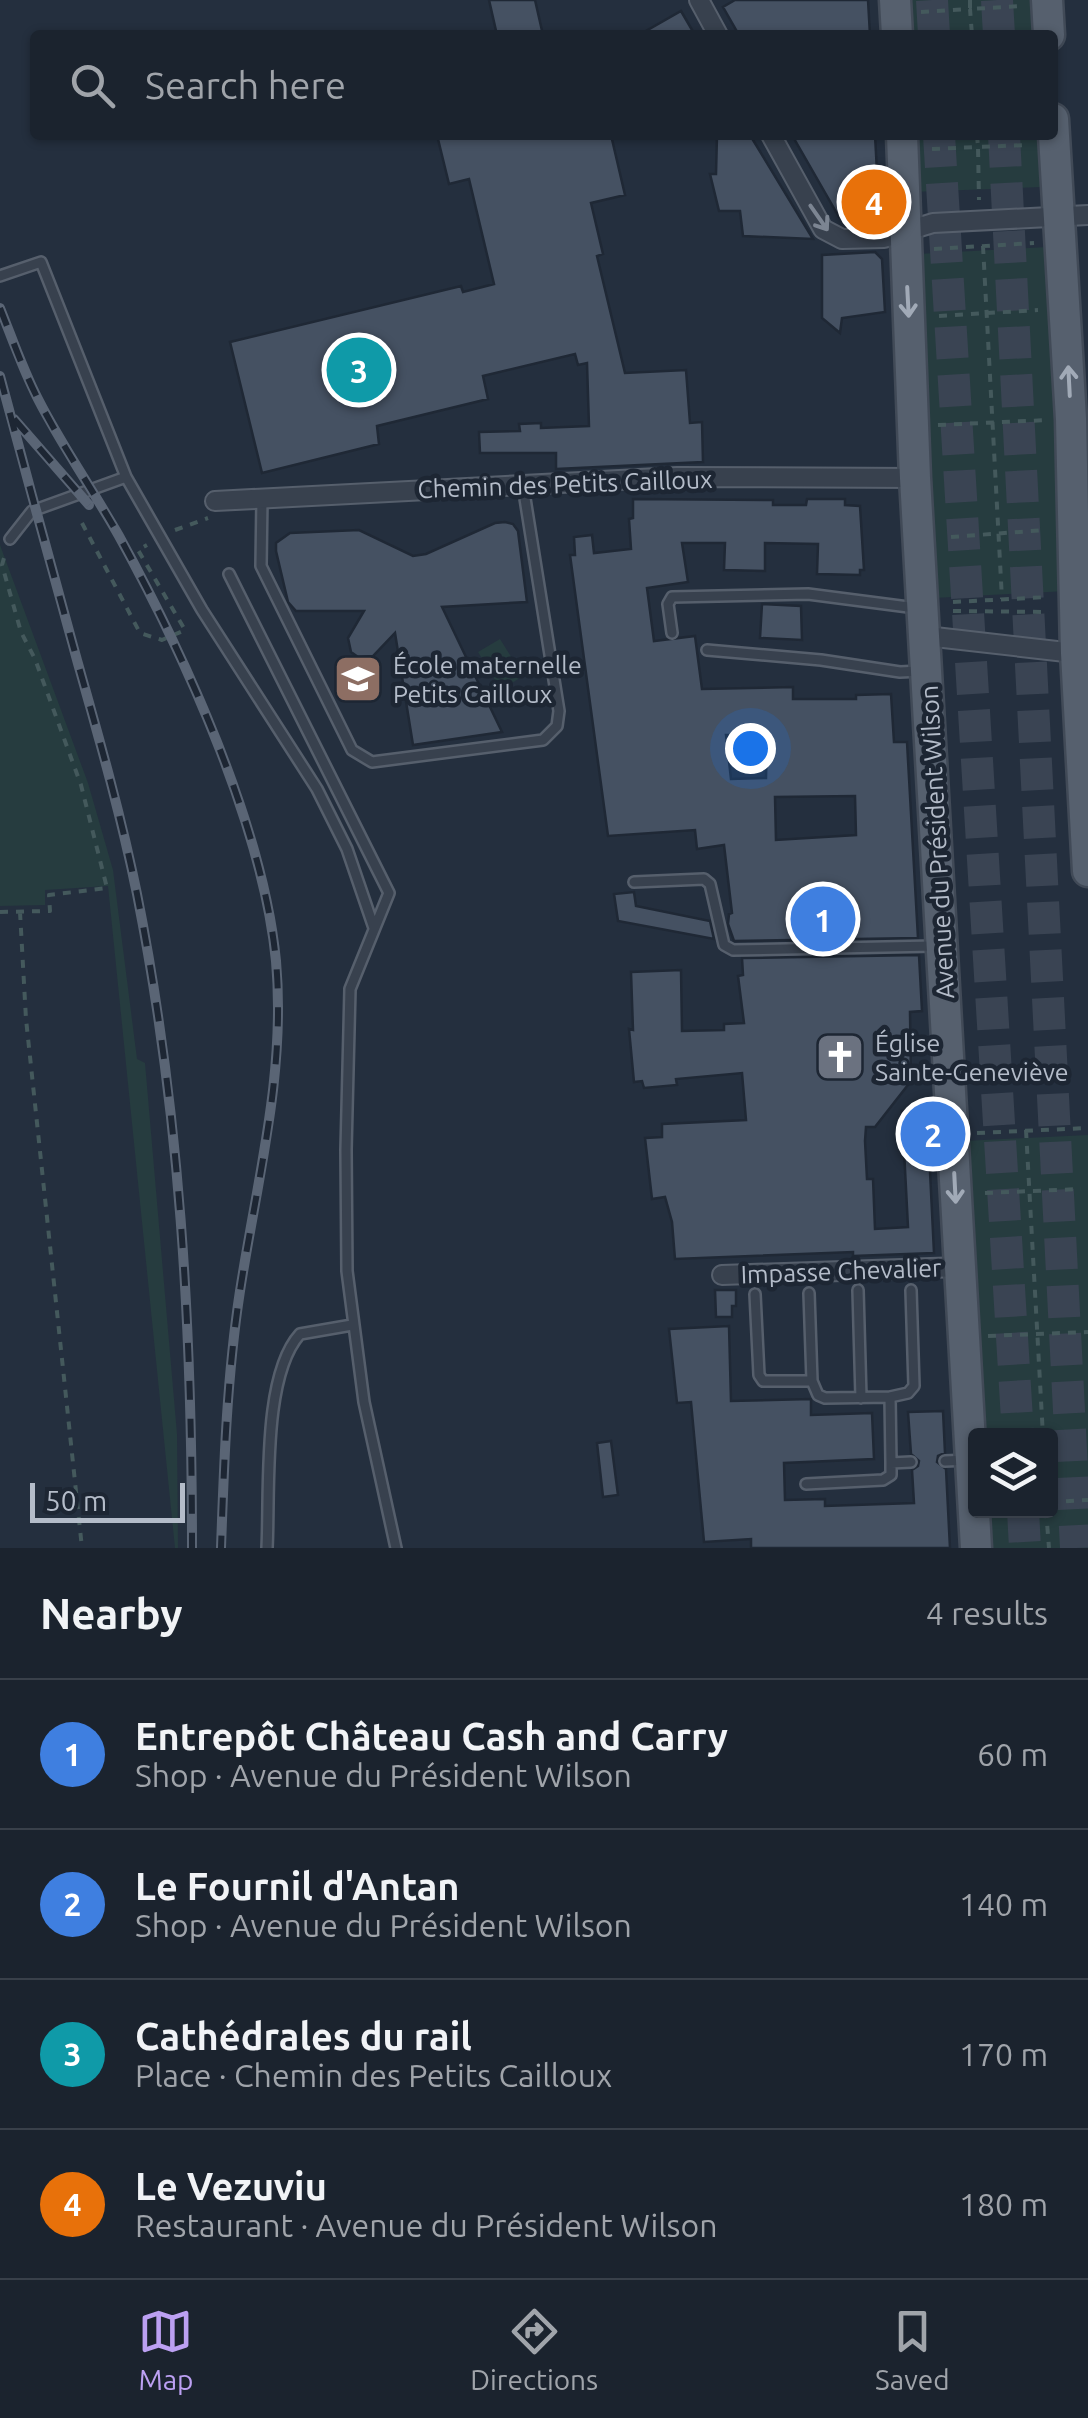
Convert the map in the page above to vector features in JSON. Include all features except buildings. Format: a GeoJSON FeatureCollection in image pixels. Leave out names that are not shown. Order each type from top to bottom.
{"type":"FeatureCollection","features":[{"type":"Feature","properties":{"kind":"main road"},"geometry":{"type":"LineString","coordinates":[[1042,2],[1048,30]]}},
{"type":"Feature","properties":{"kind":"main road","name":"Avenue du Président Wilson"},"geometry":{"type":"LineString","coordinates":[[902,140],[916,478],[939,615],[928,670],[964,1338],[958,1460],[976,1548]]}},
{"type":"Feature","properties":{"kind":"main road"},"geometry":{"type":"LineString","coordinates":[[1058,140],[1074,215],[1088,871]]}},
{"type":"Feature","properties":{"kind":"street"},"geometry":{"type":"LineString","coordinates":[[699,0],[715,30]]}},
{"type":"Feature","properties":{"kind":"street"},"geometry":{"type":"LineString","coordinates":[[774,140],[823,229],[842,239],[884,238],[933,223],[1074,215]]}},
{"type":"Feature","properties":{"kind":"street","name":"Chemin des Petits Cailloux"},"geometry":{"type":"LineString","coordinates":[[215,501],[677,477],[916,478]]}},
{"type":"Feature","properties":{"kind":"street"},"geometry":{"type":"LineString","coordinates":[[939,615],[1082,654]]}},
{"type":"Feature","properties":{"kind":"street","name":"Impasse Chevalier"},"geometry":{"type":"LineString","coordinates":[[722,1276],[960,1267]]}},
{"type":"Feature","properties":{"kind":"lane"},"geometry":{"type":"LineString","coordinates":[[0,276],[41,262],[126,477],[243,677],[316,789],[347,850],[374,928]]}},
{"type":"Feature","properties":{"kind":"lane"},"geometry":{"type":"LineString","coordinates":[[10,538],[32,511],[126,477]]}},
{"type":"Feature","properties":{"kind":"lane"},"geometry":{"type":"LineString","coordinates":[[262,498],[261,566],[352,750],[372,762],[543,740],[556,726],[560,712],[523,485]]}},
{"type":"Feature","properties":{"kind":"lane"},"geometry":{"type":"LineString","coordinates":[[229,574],[389,893],[350,990],[347,1270],[364,1402],[396,1548]]}},
{"type":"Feature","properties":{"kind":"lane"},"geometry":{"type":"LineString","coordinates":[[672,633],[668,604],[672,597],[808,594],[939,615]]}},
{"type":"Feature","properties":{"kind":"lane"},"geometry":{"type":"LineString","coordinates":[[707,650],[900,672],[928,670]]}},
{"type":"Feature","properties":{"kind":"lane"},"geometry":{"type":"LineString","coordinates":[[634,882],[704,879],[710,884],[724,944],[733,950],[942,945]]}},
{"type":"Feature","properties":{"kind":"lane"},"geometry":{"type":"LineString","coordinates":[[858,1290],[861,1398]]}},
{"type":"Feature","properties":{"kind":"lane"},"geometry":{"type":"LineString","coordinates":[[808,1293],[812,1380],[818,1395],[861,1398],[908,1393],[914,1386],[911,1290]]}},
{"type":"Feature","properties":{"kind":"lane"},"geometry":{"type":"LineString","coordinates":[[756,1294],[762,1381],[812,1380]]}},
{"type":"Feature","properties":{"kind":"lane"},"geometry":{"type":"LineString","coordinates":[[267,1548],[273,1417],[282,1362],[300,1334],[352,1325]]}},
{"type":"Feature","properties":{"kind":"lane"},"geometry":{"type":"LineString","coordinates":[[806,1484],[883,1480],[891,1474],[890,1397]]}},
{"type":"Feature","properties":{"kind":"lane"},"geometry":{"type":"LineString","coordinates":[[891,1463],[912,1462]]}},
{"type":"Feature","properties":{"kind":"path"},"geometry":{"type":"LineString","coordinates":[[970,0],[972,30]]}},
{"type":"Feature","properties":{"kind":"path"},"geometry":{"type":"LineString","coordinates":[[896,16],[1042,2]]}},
{"type":"Feature","properties":{"kind":"path"},"geometry":{"type":"LineString","coordinates":[[977,140],[980,220]]}},
{"type":"Feature","properties":{"kind":"path"},"geometry":{"type":"LineString","coordinates":[[932,149],[1027,145]]}},
{"type":"Feature","properties":{"kind":"path"},"geometry":{"type":"LineString","coordinates":[[934,249],[1034,243]]}},
{"type":"Feature","properties":{"kind":"path"},"geometry":{"type":"LineString","coordinates":[[983,246],[1002,600]]}},
{"type":"Feature","properties":{"kind":"path"},"geometry":{"type":"LineString","coordinates":[[939,316],[1038,310]]}},
{"type":"Feature","properties":{"kind":"path"},"geometry":{"type":"LineString","coordinates":[[914,426],[1053,420]]}},
{"type":"Feature","properties":{"kind":"path"},"geometry":{"type":"LineString","coordinates":[[158,534],[185,529],[211,517],[215,501]]}},
{"type":"Feature","properties":{"kind":"path"},"geometry":{"type":"LineString","coordinates":[[82,524],[140,633],[162,640],[185,630],[138,550]]}},
{"type":"Feature","properties":{"kind":"path"},"geometry":{"type":"LineString","coordinates":[[950,536],[1046,530]]}},
{"type":"Feature","properties":{"kind":"path"},"geometry":{"type":"LineString","coordinates":[[0,912],[50,911],[49,895],[107,888],[97,836],[81,786],[22,632],[2,565],[5,554]]}},
{"type":"Feature","properties":{"kind":"path"},"geometry":{"type":"LineString","coordinates":[[939,615],[1002,600],[1051,597]]}},
{"type":"Feature","properties":{"kind":"path"},"geometry":{"type":"LineString","coordinates":[[939,615],[1052,612]]}},
{"type":"Feature","properties":{"kind":"path"},"geometry":{"type":"LineString","coordinates":[[20,912],[26,1019],[82,1548]]}},
{"type":"Feature","properties":{"kind":"path"},"geometry":{"type":"LineString","coordinates":[[952,1134],[1088,1128]]}},
{"type":"Feature","properties":{"kind":"path"},"geometry":{"type":"LineString","coordinates":[[1026,1130],[1042,1428]]}},
{"type":"Feature","properties":{"kind":"path"},"geometry":{"type":"LineString","coordinates":[[984,1194],[1081,1188]]}},
{"type":"Feature","properties":{"kind":"path"},"geometry":{"type":"LineString","coordinates":[[964,1338],[1088,1332]]}},
{"type":"Feature","properties":{"kind":"path"},"geometry":{"type":"LineString","coordinates":[[1058,1502],[1088,1500]]}},
{"type":"Feature","properties":{"kind":"path"},"geometry":{"type":"LineString","coordinates":[[1046,1518],[1048,1548]]}},
{"type":"Feature","properties":{"kind":"green space"},"geometry":{"type":"Polygon","coordinates":[[[903,0],[1031,0],[1033,30],[904,30],[903,0]]]}},
{"type":"Feature","properties":{"kind":"green space"},"geometry":{"type":"Polygon","coordinates":[[[909,140],[1038,140],[1041,187],[911,192],[909,140]]]}},
{"type":"Feature","properties":{"kind":"green space"},"geometry":{"type":"Polygon","coordinates":[[[1047,247],[1067,591],[934,598],[918,254],[1047,247]]]}},
{"type":"Feature","properties":{"kind":"green space"},"geometry":{"type":"Polygon","coordinates":[[[0,545],[88,783],[113,870],[137,1059],[145,1063],[177,1434],[178,1548],[108,886],[45,890],[45,905],[0,906],[0,545]]]}},
{"type":"Feature","properties":{"kind":"green space"},"geometry":{"type":"Polygon","coordinates":[[[500,639],[523,676],[501,690],[478,652],[500,639]]]}},
{"type":"Feature","properties":{"kind":"green space"},"geometry":{"type":"Polygon","coordinates":[[[1088,1135],[1088,1548],[985,1548],[983,1518],[1058,1518],[1058,1428],[979,1428],[963,1141],[1088,1135]]]}},
{"type":"Feature","properties":{"kind":"tunnel"},"geometry":{"type":"LineString","coordinates":[[932,0],[934,30]]}},
{"type":"Feature","properties":{"kind":"tunnel"},"geometry":{"type":"LineString","coordinates":[[997,0],[999,30]]}},
{"type":"Feature","properties":{"kind":"tunnel"},"geometry":{"type":"LineString","coordinates":[[939,140],[1018,1428]]}},
{"type":"Feature","properties":{"kind":"tunnel"},"geometry":{"type":"LineString","coordinates":[[1004,140],[1076,1548]]}},
{"type":"Feature","properties":{"kind":"tunnel"},"geometry":{"type":"LineString","coordinates":[[1023,1518],[1025,1548]]}},
{"type":"Feature","properties":{"kind":"railway"},"geometry":{"type":"LineString","coordinates":[[0,308],[38,399],[119,536],[194,687],[238,798],[268,909],[276,961],[277,1045],[232,1355],[221,1548]]}},
{"type":"Feature","properties":{"kind":"railway"},"geometry":{"type":"LineString","coordinates":[[0,376],[117,806],[152,975],[181,1220],[192,1548]]}},
{"type":"Feature","properties":{"kind":"railway"},"geometry":{"type":"LineString","coordinates":[[14,419],[89,505]]}},
{"type":"Feature","properties":{"kind":"place","name":"Le Vezuviu"},"geometry":{"type":"Point","coordinates":[874,202]}},
{"type":"Feature","properties":{"kind":"place","name":"Cathédrales du rail"},"geometry":{"type":"Point","coordinates":[359,370]}},
{"type":"Feature","properties":{"kind":"place","name":"École maternelle Petits Cailloux"},"geometry":{"type":"Point","coordinates":[358,679]}},
{"type":"Feature","properties":{"kind":"place","name":"Entrepôt Château Cash and Carry"},"geometry":{"type":"Point","coordinates":[823,919]}},
{"type":"Feature","properties":{"kind":"place","name":"Église Sainte-Geneviève"},"geometry":{"type":"Point","coordinates":[840,1057]}},
{"type":"Feature","properties":{"kind":"place","name":"Le Fournil d'Antan"},"geometry":{"type":"Point","coordinates":[933,1134]}}]}
